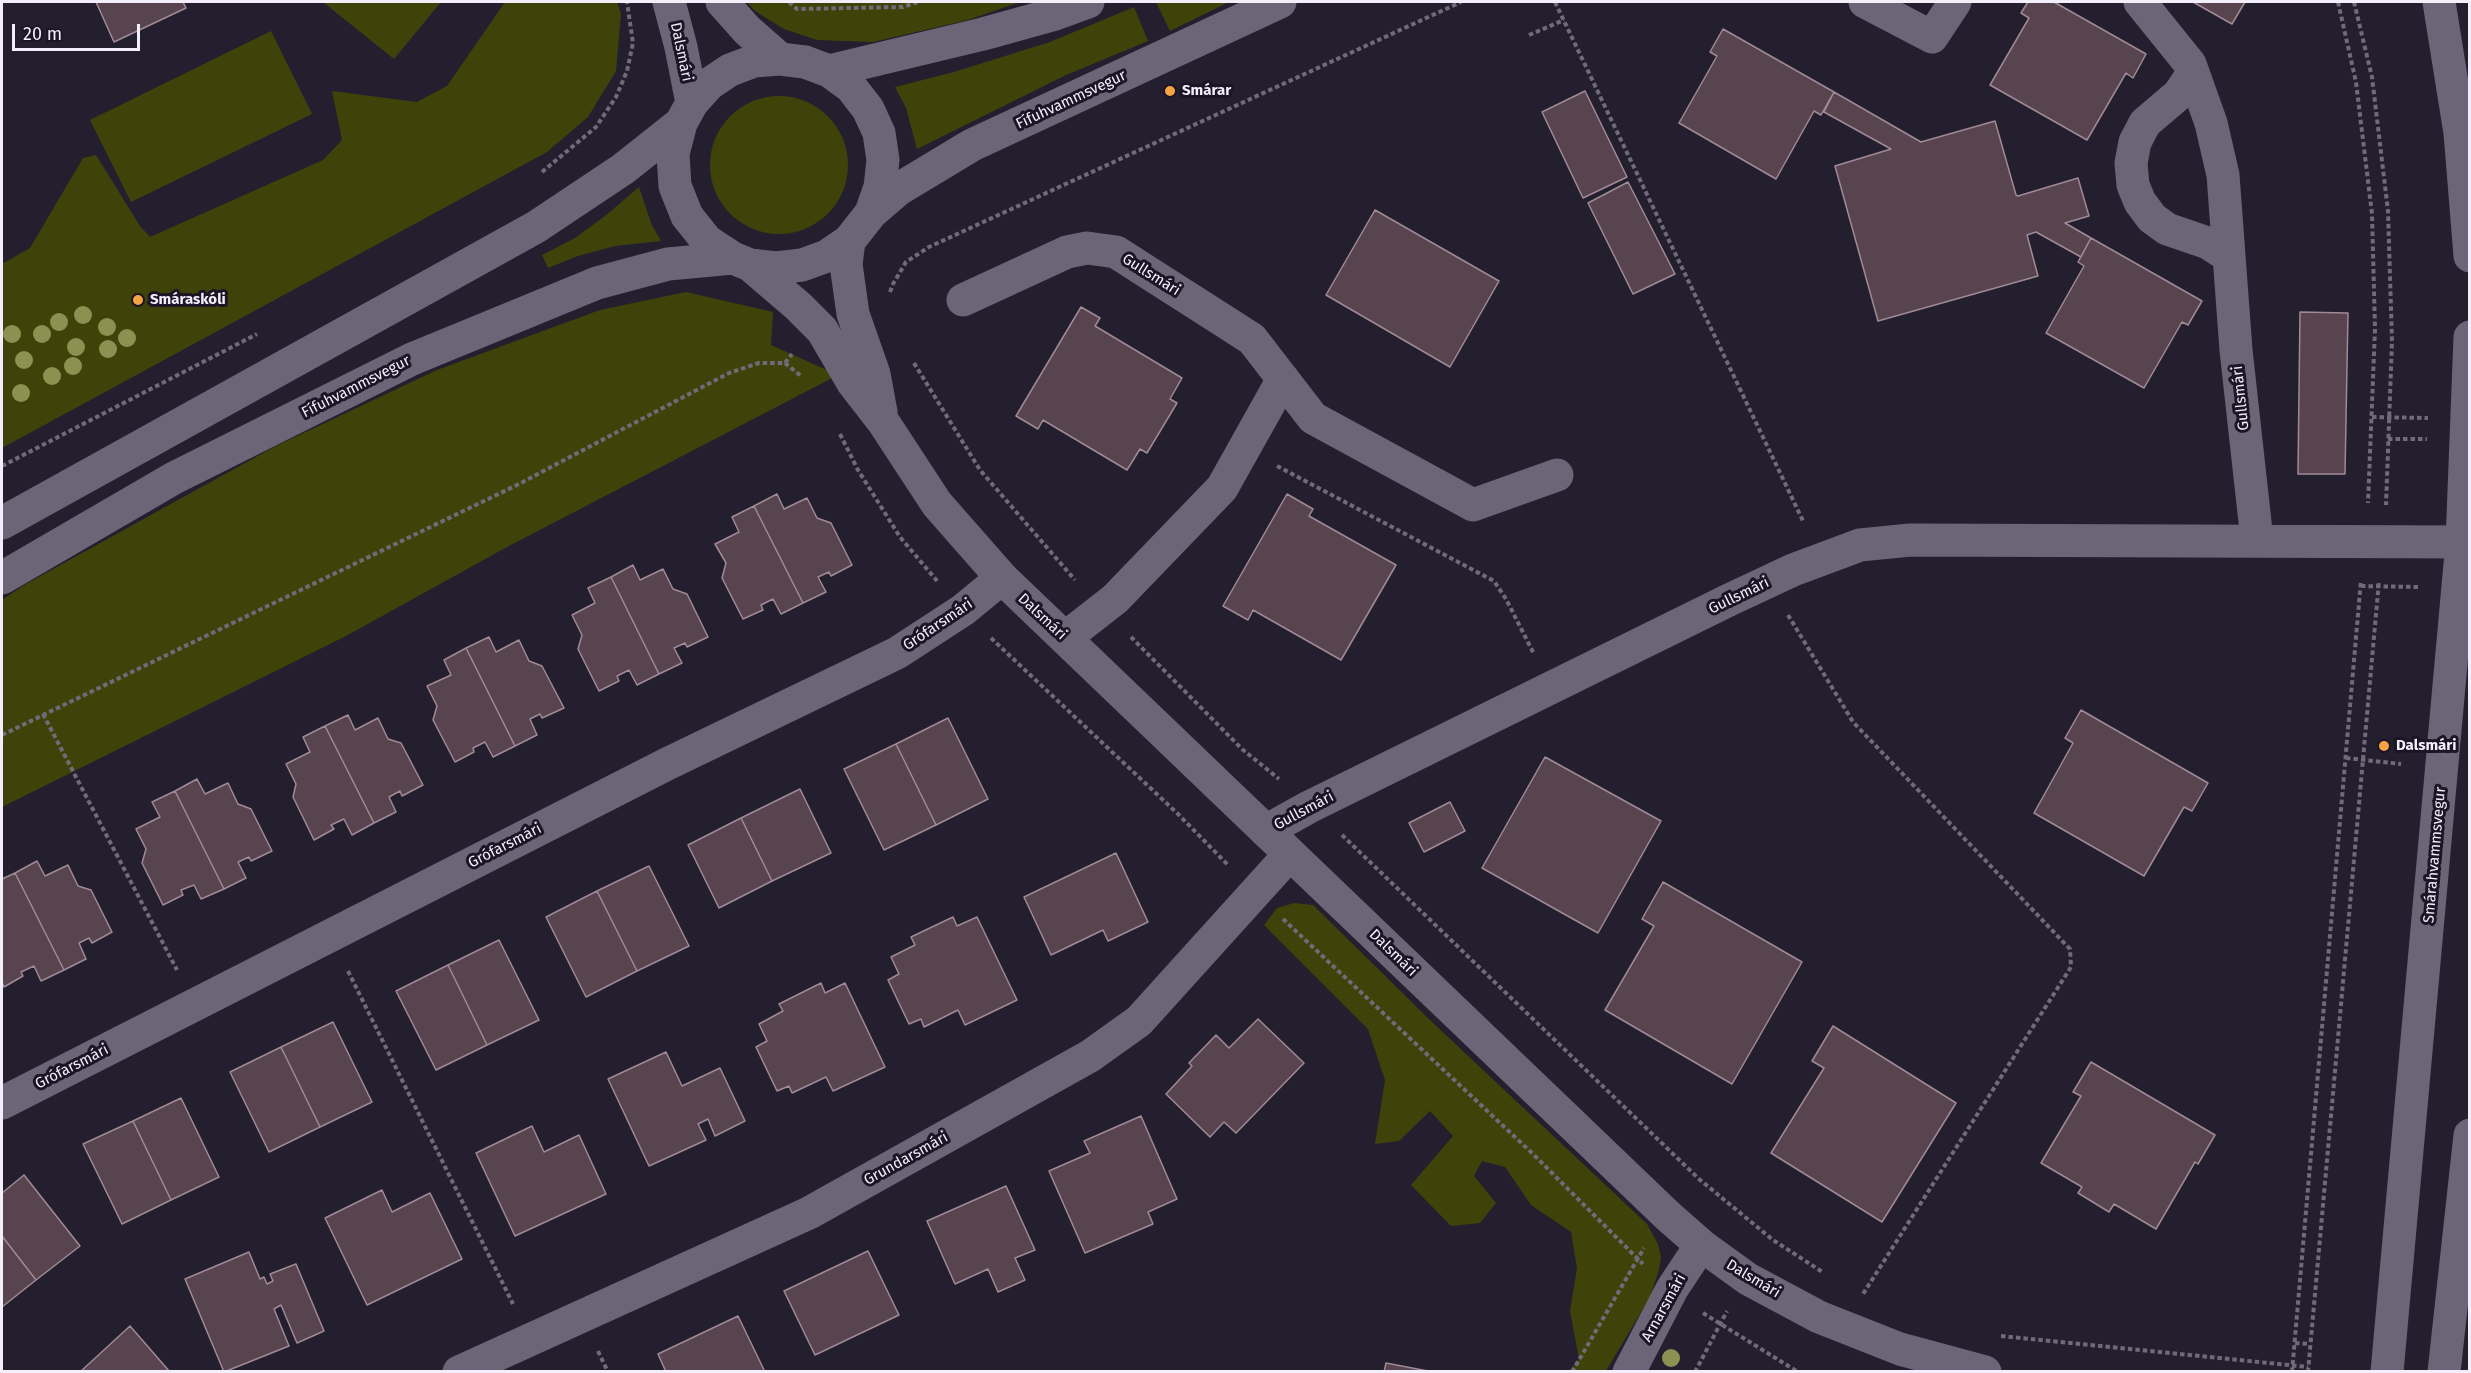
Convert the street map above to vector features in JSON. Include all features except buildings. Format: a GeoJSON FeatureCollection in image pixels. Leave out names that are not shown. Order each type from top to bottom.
{"type":"FeatureCollection","features":[{"type":"Feature","properties":{"kind":"street","name":"Dalsmári"},"geometry":{"type":"LineString","coordinates":[[669,2],[681,47],[686,113]]}},
{"type":"Feature","properties":{"kind":"street"},"geometry":{"type":"LineString","coordinates":[[722,2],[747,30],[780,58]]}},
{"type":"Feature","properties":{"kind":"street"},"geometry":{"type":"LineString","coordinates":[[829,71],[983,34],[1055,14],[1088,2]]}},
{"type":"Feature","properties":{"kind":"street","name":"Fífuhvammsvegur"},"geometry":{"type":"LineString","coordinates":[[871,213],[899,189],[972,145],[1280,2]]}},
{"type":"Feature","properties":{"kind":"street"},"geometry":{"type":"LineString","coordinates":[[1865,2],[1932,38],[1955,2]]}},
{"type":"Feature","properties":{"kind":"street","name":"Gullsmári"},"geometry":{"type":"LineString","coordinates":[[2140,2],[2190,64],[2211,123],[2223,175],[2228,215],[2228,256],[2236,350],[2257,540]]}},
{"type":"Feature","properties":{"kind":"street"},"geometry":{"type":"LineString","coordinates":[[2439,2],[2460,133],[2469,256]]}},
{"type":"Feature","properties":{"kind":"street"},"geometry":{"type":"LineString","coordinates":[[2,523],[536,227],[623,169],[686,113],[709,84],[730,70],[754,61],[780,58],[805,62],[829,71],[850,87],[868,109],[879,134],[883,160],[880,187],[871,213],[849,241],[827,256],[802,265],[776,268],[742,262],[707,241],[687,216],[675,186],[673,154],[686,113]]}},
{"type":"Feature","properties":{"kind":"street"},"geometry":{"type":"LineString","coordinates":[[2193,73],[2180,94],[2145,123],[2135,142],[2130,163],[2133,185],[2140,202],[2152,218],[2167,229],[2208,243],[2228,256]]}},
{"type":"Feature","properties":{"kind":"street","name":"Dalsmári"},"geometry":{"type":"LineString","coordinates":[[849,241],[846,264],[853,314],[874,374],[884,423]]}},
{"type":"Feature","properties":{"kind":"street","name":"Gullsmári"},"geometry":{"type":"LineString","coordinates":[[963,300],[1067,252],[1087,248],[1116,252],[1252,339],[1313,418],[1473,505],[1557,475]]}},
{"type":"Feature","properties":{"kind":"street","name":"Dalsmári"},"geometry":{"type":"LineString","coordinates":[[742,262],[798,306],[822,330],[853,383],[884,423],[937,504],[1002,578],[1659,1208],[1701,1245],[1748,1279],[1819,1317],[1900,1349],[1985,1371]]}},
{"type":"Feature","properties":{"kind":"street","name":"Fífuhvammsvegur"},"geometry":{"type":"LineString","coordinates":[[2,578],[174,478],[412,359],[597,283],[668,264],[742,262]]}},
{"type":"Feature","properties":{"kind":"street","name":"Smárahvammsvegur"},"geometry":{"type":"LineString","coordinates":[[2387,1371],[2466,542],[2469,337]]}},
{"type":"Feature","properties":{"kind":"street"},"geometry":{"type":"LineString","coordinates":[[1065,638],[1103,610],[1222,488],[1283,379]]}},
{"type":"Feature","properties":{"kind":"street","name":"Gullsmári"},"geometry":{"type":"LineString","coordinates":[[1266,831],[1310,807],[1768,582],[1821,558],[1860,545],[1910,540],[2466,542]]}},
{"type":"Feature","properties":{"kind":"street","name":"Grófarsmári"},"geometry":{"type":"LineString","coordinates":[[2,1103],[667,764],[897,653],[963,610],[1002,578]]}},
{"type":"Feature","properties":{"kind":"street","name":"Grundarsmári"},"geometry":{"type":"LineString","coordinates":[[459,1371],[809,1213],[1090,1056],[1139,1021],[1290,854]]}},
{"type":"Feature","properties":{"kind":"street"},"geometry":{"type":"LineString","coordinates":[[2444,1371],[2469,1135]]}},
{"type":"Feature","properties":{"kind":"street","name":"Arnarsmári"},"geometry":{"type":"LineString","coordinates":[[1629,1371],[1672,1289],[1701,1245]]}},
{"type":"Feature","properties":{"kind":"path"},"geometry":{"type":"LineString","coordinates":[[533,179],[560,160],[596,127],[616,97],[627,71],[633,43],[627,2]]}},
{"type":"Feature","properties":{"kind":"path"},"geometry":{"type":"LineString","coordinates":[[789,2],[797,9],[903,7],[918,2]]}},
{"type":"Feature","properties":{"kind":"path"},"geometry":{"type":"LineString","coordinates":[[888,302],[893,284],[906,262],[929,247],[1461,2]]}},
{"type":"Feature","properties":{"kind":"path"},"geometry":{"type":"LineString","coordinates":[[1555,2],[1821,558]]}},
{"type":"Feature","properties":{"kind":"path"},"geometry":{"type":"LineString","coordinates":[[2338,2],[2356,82],[2372,214],[2375,329],[2368,506]]}},
{"type":"Feature","properties":{"kind":"path"},"geometry":{"type":"LineString","coordinates":[[2354,2],[2372,77],[2388,211],[2392,341],[2385,505]]}},
{"type":"Feature","properties":{"kind":"path"},"geometry":{"type":"LineString","coordinates":[[1529,35],[1564,20]]}},
{"type":"Feature","properties":{"kind":"path"},"geometry":{"type":"LineString","coordinates":[[2,466],[263,330]]}},
{"type":"Feature","properties":{"kind":"path"},"geometry":{"type":"LineString","coordinates":[[785,363],[797,347]]}},
{"type":"Feature","properties":{"kind":"path"},"geometry":{"type":"LineString","coordinates":[[909,356],[980,470],[1053,558],[1242,749],[1283,783]]}},
{"type":"Feature","properties":{"kind":"path"},"geometry":{"type":"LineString","coordinates":[[2,735],[517,485],[729,373],[759,363],[785,363],[810,382]]}},
{"type":"Feature","properties":{"kind":"path"},"geometry":{"type":"LineString","coordinates":[[2372,417],[2438,418]]}},
{"type":"Feature","properties":{"kind":"path"},"geometry":{"type":"LineString","coordinates":[[838,431],[858,470],[900,537],[942,587]]}},
{"type":"Feature","properties":{"kind":"path"},"geometry":{"type":"LineString","coordinates":[[2388,439],[2437,440]]}},
{"type":"Feature","properties":{"kind":"path"},"geometry":{"type":"LineString","coordinates":[[1244,449],[1494,581],[1506,599],[1552,689]]}},
{"type":"Feature","properties":{"kind":"path"},"geometry":{"type":"LineString","coordinates":[[2292,1371],[2362,575]]}},
{"type":"Feature","properties":{"kind":"path"},"geometry":{"type":"LineString","coordinates":[[1989,1335],[2293,1365],[2308,1369],[2379,575]]}},
{"type":"Feature","properties":{"kind":"path"},"geometry":{"type":"LineString","coordinates":[[1768,582],[1853,722],[2070,949],[2071,967],[1861,1297],[1869,1300]]}},
{"type":"Feature","properties":{"kind":"path"},"geometry":{"type":"LineString","coordinates":[[2361,586],[2425,587]]}},
{"type":"Feature","properties":{"kind":"path"},"geometry":{"type":"LineString","coordinates":[[990,637],[1178,814],[1256,893],[1412,1043],[1533,1154],[1649,1269]]}},
{"type":"Feature","properties":{"kind":"path"},"geometry":{"type":"LineString","coordinates":[[43,714],[195,1005]]}},
{"type":"Feature","properties":{"kind":"path"},"geometry":{"type":"LineString","coordinates":[[2346,758],[2401,764]]}},
{"type":"Feature","properties":{"kind":"path"},"geometry":{"type":"LineString","coordinates":[[1335,829],[1699,1179],[1773,1240],[1831,1277]]}},
{"type":"Feature","properties":{"kind":"path"},"geometry":{"type":"LineString","coordinates":[[331,936],[513,1304]]}},
{"type":"Feature","properties":{"kind":"path"},"geometry":{"type":"LineString","coordinates":[[1572,1371],[1637,1257],[1648,1242]]}},
{"type":"Feature","properties":{"kind":"path"},"geometry":{"type":"LineString","coordinates":[[1695,1371],[1730,1306]]}},
{"type":"Feature","properties":{"kind":"path"},"geometry":{"type":"LineString","coordinates":[[1695,1307],[1798,1371]]}},
{"type":"Feature","properties":{"kind":"path"},"geometry":{"type":"LineString","coordinates":[[2295,1343],[2310,1344]]}},
{"type":"Feature","properties":{"kind":"green space"},"geometry":{"type":"Polygon","coordinates":[[[323,2],[441,2],[394,59],[323,2]]]}},
{"type":"Feature","properties":{"kind":"green space"},"geometry":{"type":"Polygon","coordinates":[[[505,2],[617,2],[621,13],[616,71],[588,117],[547,152],[2,448],[2,264],[30,248],[83,158],[96,155],[140,226],[150,237],[323,160],[342,140],[332,91],[417,102],[447,86],[505,2]]]}},
{"type":"Feature","properties":{"kind":"green space"},"geometry":{"type":"Polygon","coordinates":[[[747,2],[1020,2],[968,20],[873,42],[817,40],[784,29],[755,11],[747,2]]]}},
{"type":"Feature","properties":{"kind":"green space"},"geometry":{"type":"Polygon","coordinates":[[[1156,2],[1229,2],[1170,31],[1156,2]]]}},
{"type":"Feature","properties":{"kind":"green space"},"geometry":{"type":"Polygon","coordinates":[[[1134,7],[1148,41],[1066,75],[917,149],[906,108],[895,87],[954,72],[1050,42],[1134,7]]]}},
{"type":"Feature","properties":{"kind":"green space"},"geometry":{"type":"Polygon","coordinates":[[[271,31],[312,114],[131,202],[90,120],[271,31]]]}},
{"type":"Feature","properties":{"kind":"green space"},"geometry":{"type":"Polygon","coordinates":[[[779,96],[805,101],[828,116],[843,139],[848,165],[843,191],[828,214],[805,229],[779,234],[753,229],[730,214],[715,191],[710,165],[715,139],[730,116],[753,101],[779,96]]]}},
{"type":"Feature","properties":{"kind":"green space"},"geometry":{"type":"Polygon","coordinates":[[[639,187],[651,223],[661,241],[615,246],[578,256],[548,268],[542,255],[575,238],[639,187]]]}},
{"type":"Feature","properties":{"kind":"green space"},"geometry":{"type":"Polygon","coordinates":[[[686,292],[773,312],[771,345],[838,375],[507,547],[346,636],[2,807],[2,600],[26,584],[274,447],[437,370],[600,310],[686,292]]]}},
{"type":"Feature","properties":{"kind":"green space"},"geometry":{"type":"Polygon","coordinates":[[[1294,903],[1313,905],[1432,1022],[1647,1224],[1658,1244],[1661,1257],[1659,1270],[1650,1297],[1606,1371],[1569,1371],[1579,1359],[1570,1311],[1577,1268],[1571,1232],[1531,1205],[1505,1167],[1482,1161],[1474,1176],[1496,1203],[1480,1223],[1451,1226],[1411,1185],[1453,1136],[1430,1111],[1399,1141],[1375,1144],[1385,1080],[1368,1029],[1264,925],[1277,908],[1294,903]]]}},
{"type":"Feature","properties":{"kind":"place","name":"Smárar"},"geometry":{"type":"Point","coordinates":[1170,91]}},
{"type":"Feature","properties":{"kind":"place","name":"Smáraskóli"},"geometry":{"type":"Point","coordinates":[138,300]}},
{"type":"Feature","properties":{"kind":"place","name":"Dalsmári"},"geometry":{"type":"Point","coordinates":[2384,746]}}]}
